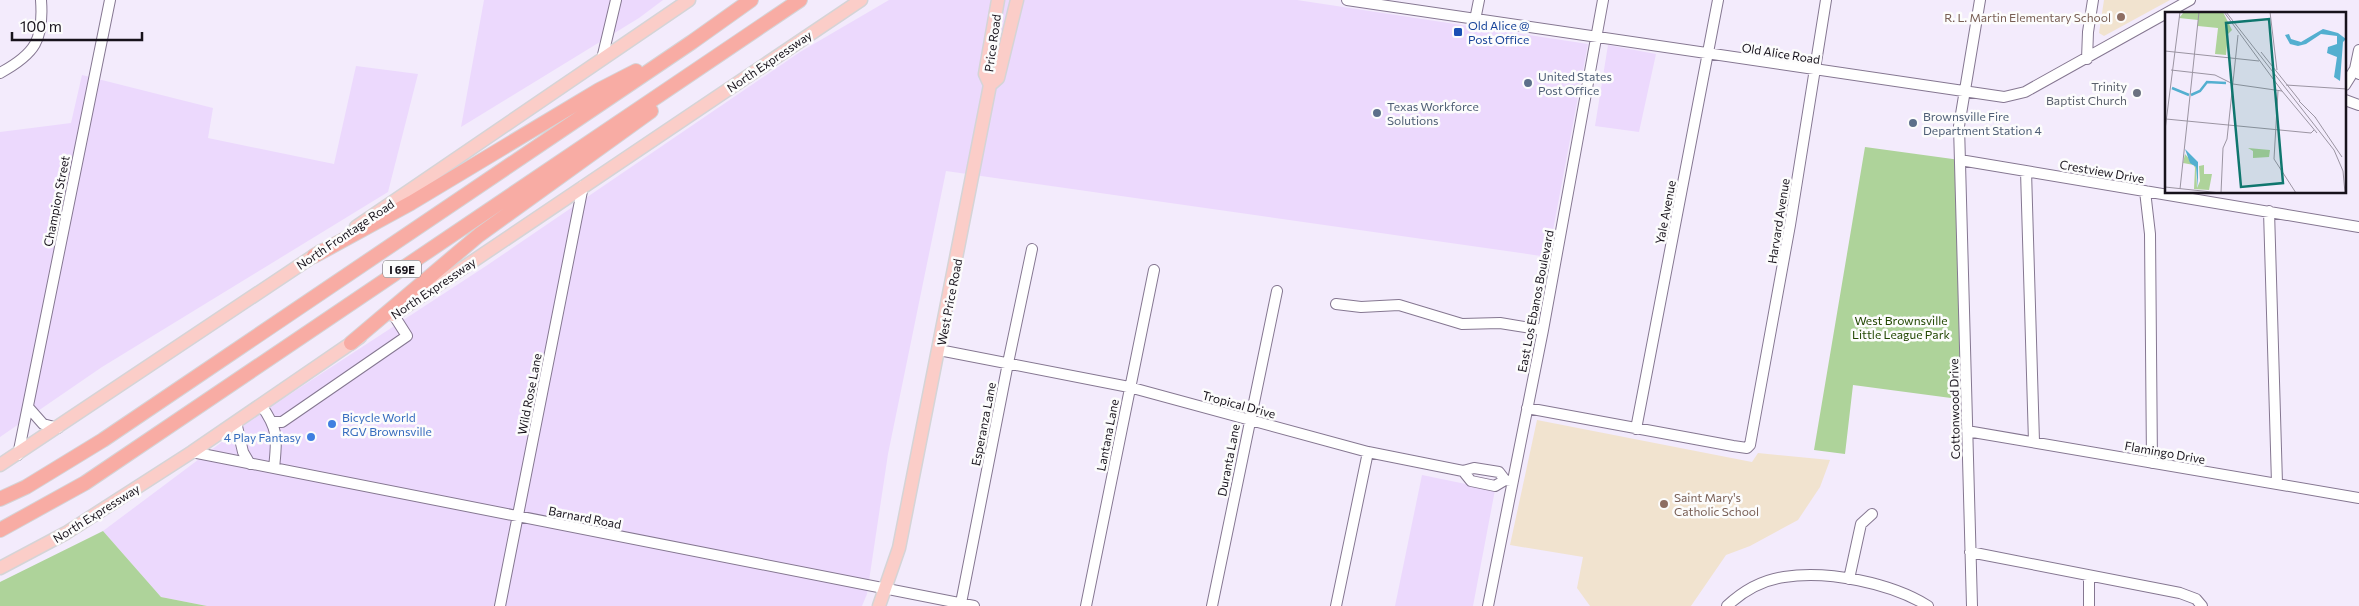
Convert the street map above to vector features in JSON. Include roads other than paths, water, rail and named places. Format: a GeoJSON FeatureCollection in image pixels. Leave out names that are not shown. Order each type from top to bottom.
{"type":"FeatureCollection","features":[{"type":"Feature","properties":{"kind":"highway","name":"I 69E"},"geometry":{"type":"LineString","coordinates":[[0,499],[26,487],[103,440],[692,42],[750,0]]}},
{"type":"Feature","properties":{"kind":"highway","name":"I 69E"},"geometry":{"type":"LineString","coordinates":[[0,530],[85,483],[800,0]]}},
{"type":"Feature","properties":{"kind":"highway"},"geometry":{"type":"LineString","coordinates":[[314,256],[411,203],[599,90],[692,42]]}},
{"type":"Feature","properties":{"kind":"highway"},"geometry":{"type":"LineString","coordinates":[[351,343],[479,235],[647,114],[697,70]]}},
{"type":"Feature","properties":{"kind":"main road","name":"North Frontage Road"},"geometry":{"type":"LineString","coordinates":[[0,465],[314,256],[689,0]]}},
{"type":"Feature","properties":{"kind":"main road","name":"North Expressway"},"geometry":{"type":"LineString","coordinates":[[0,568],[66,533],[192,452],[393,314],[861,0]]}},
{"type":"Feature","properties":{"kind":"main road","name":"Price Road"},"geometry":{"type":"LineString","coordinates":[[990,85],[985,74],[998,0]]}},
{"type":"Feature","properties":{"kind":"main road","name":"West Price Road"},"geometry":{"type":"LineString","coordinates":[[879,606],[899,548],[990,85],[998,78],[1017,0]]}},
{"type":"Feature","properties":{"kind":"street"},"geometry":{"type":"LineString","coordinates":[[0,73],[20,62],[34,48],[42,19],[41,0]]}},
{"type":"Feature","properties":{"kind":"street","name":"Champion Street"},"geometry":{"type":"LineString","coordinates":[[18,454],[110,0]]}},
{"type":"Feature","properties":{"kind":"street"},"geometry":{"type":"LineString","coordinates":[[602,59],[616,0]]}},
{"type":"Feature","properties":{"kind":"street","name":"Old Alice Road"},"geometry":{"type":"LineString","coordinates":[[1351,0],[1996,97],[2013,96],[2025,92],[2165,14]]}},
{"type":"Feature","properties":{"kind":"street"},"geometry":{"type":"LineString","coordinates":[[1475,20],[1479,0]]}},
{"type":"Feature","properties":{"kind":"street","name":"East Los Ebanos Boulevard"},"geometry":{"type":"LineString","coordinates":[[1488,606],[1509,480],[1527,408],[1543,330],[1603,0]]}},
{"type":"Feature","properties":{"kind":"street","name":"Yale Avenue"},"geometry":{"type":"LineString","coordinates":[[1636,428],[1718,0]]}},
{"type":"Feature","properties":{"kind":"street","name":"Harvard Avenue"},"geometry":{"type":"LineString","coordinates":[[1636,428],[1733,446],[1747,448],[1750,446],[1790,225],[1826,0]]}},
{"type":"Feature","properties":{"kind":"street","name":"Cottonwood Drive"},"geometry":{"type":"LineString","coordinates":[[1972,606],[1959,126],[1980,0]]}},
{"type":"Feature","properties":{"kind":"street"},"geometry":{"type":"LineString","coordinates":[[2087,59],[2088,32],[2093,0]]}},
{"type":"Feature","properties":{"kind":"street","name":"Old Alice Road"},"geometry":{"type":"LineString","coordinates":[[2169,12],[2190,0]]}},
{"type":"Feature","properties":{"kind":"street"},"geometry":{"type":"LineString","coordinates":[[2346,84],[2357,71],[2359,50]]}},
{"type":"Feature","properties":{"kind":"street"},"geometry":{"type":"LineString","coordinates":[[2346,100],[2359,105]]}},
{"type":"Feature","properties":{"kind":"street","name":"Crestview Drive"},"geometry":{"type":"LineString","coordinates":[[1960,160],[2359,227]]}},
{"type":"Feature","properties":{"kind":"street"},"geometry":{"type":"LineString","coordinates":[[2026,171],[2034,442]]}},
{"type":"Feature","properties":{"kind":"street","name":"Wild Rose Lane"},"geometry":{"type":"LineString","coordinates":[[500,606],[583,186]]}},
{"type":"Feature","properties":{"kind":"street"},"geometry":{"type":"LineString","coordinates":[[2145,191],[2150,234],[2152,463]]}},
{"type":"Feature","properties":{"kind":"street"},"geometry":{"type":"LineString","coordinates":[[2269,211],[2277,483]]}},
{"type":"Feature","properties":{"kind":"street","name":"Esperanza Lane"},"geometry":{"type":"LineString","coordinates":[[961,604],[1032,249]]}},
{"type":"Feature","properties":{"kind":"street","name":"Lantana Lane"},"geometry":{"type":"LineString","coordinates":[[1086,606],[1154,270]]}},
{"type":"Feature","properties":{"kind":"street","name":"Duranta Lane"},"geometry":{"type":"LineString","coordinates":[[1212,606],[1277,291]]}},
{"type":"Feature","properties":{"kind":"street"},"geometry":{"type":"LineString","coordinates":[[1336,304],[1361,307],[1400,305],[1462,324],[1500,323],[1543,330]]}},
{"type":"Feature","properties":{"kind":"street"},"geometry":{"type":"LineString","coordinates":[[273,422],[282,422],[408,336],[393,314]]}},
{"type":"Feature","properties":{"kind":"street","name":"Tropical Drive"},"geometry":{"type":"LineString","coordinates":[[939,350],[1129,386],[1368,452],[1463,471],[1472,481],[1495,486],[1509,480]]}},
{"type":"Feature","properties":{"kind":"street"},"geometry":{"type":"LineString","coordinates":[[260,405],[273,422],[277,441],[274,468]]}},
{"type":"Feature","properties":{"kind":"street"},"geometry":{"type":"LineString","coordinates":[[28,408],[43,424],[58,428]]}},
{"type":"Feature","properties":{"kind":"street"},"geometry":{"type":"LineString","coordinates":[[1527,408],[1636,428]]}},
{"type":"Feature","properties":{"kind":"street"},"geometry":{"type":"LineString","coordinates":[[236,422],[240,446],[250,464]]}},
{"type":"Feature","properties":{"kind":"street","name":"Flamingo Drive"},"geometry":{"type":"LineString","coordinates":[[1967,431],[2359,498]]}},
{"type":"Feature","properties":{"kind":"street","name":"Barnard Road"},"geometry":{"type":"LineString","coordinates":[[192,452],[517,517],[746,560],[941,603],[974,606]]}},
{"type":"Feature","properties":{"kind":"street"},"geometry":{"type":"LineString","coordinates":[[1336,606],[1368,452]]}},
{"type":"Feature","properties":{"kind":"street"},"geometry":{"type":"LineString","coordinates":[[1849,579],[1861,524],[1872,514]]}},
{"type":"Feature","properties":{"kind":"street"},"geometry":{"type":"LineString","coordinates":[[1970,552],[2190,596],[2202,606]]}},
{"type":"Feature","properties":{"kind":"street"},"geometry":{"type":"LineString","coordinates":[[2089,576],[2089,606]]}},
{"type":"Feature","properties":{"kind":"street"},"geometry":{"type":"LineString","coordinates":[[1727,606],[1749,590],[1784,577],[1849,579],[1895,589],[1928,606]]}},
{"type":"Feature","properties":{"kind":"place","name":"R. L. Martin Elementary School"},"geometry":{"type":"Point","coordinates":[2121,17]}},
{"type":"Feature","properties":{"kind":"place","name":"Old Alice @ Post Office"},"geometry":{"type":"Point","coordinates":[1458,32]}},
{"type":"Feature","properties":{"kind":"place","name":"United States Post Office"},"geometry":{"type":"Point","coordinates":[1528,83]}},
{"type":"Feature","properties":{"kind":"place","name":"Trinity Baptist Church"},"geometry":{"type":"Point","coordinates":[2137,93]}},
{"type":"Feature","properties":{"kind":"place","name":"Texas Workforce Solutions"},"geometry":{"type":"Point","coordinates":[1377,113]}},
{"type":"Feature","properties":{"kind":"place","name":"Brownsville Fire Department Station 4"},"geometry":{"type":"Point","coordinates":[1913,123]}},
{"type":"Feature","properties":{"kind":"place","name":"Bicycle World RGV Brownsville"},"geometry":{"type":"Point","coordinates":[332,424]}},
{"type":"Feature","properties":{"kind":"place","name":"4 Play Fantasy"},"geometry":{"type":"Point","coordinates":[311,437]}},
{"type":"Feature","properties":{"kind":"place","name":"Saint Mary's Catholic School"},"geometry":{"type":"Point","coordinates":[1664,504]}},
{"type":"Feature","properties":{"kind":"park label","name":"West Brownsville Little League Park"},"geometry":{"type":"Point","coordinates":[1901,327]}}]}
